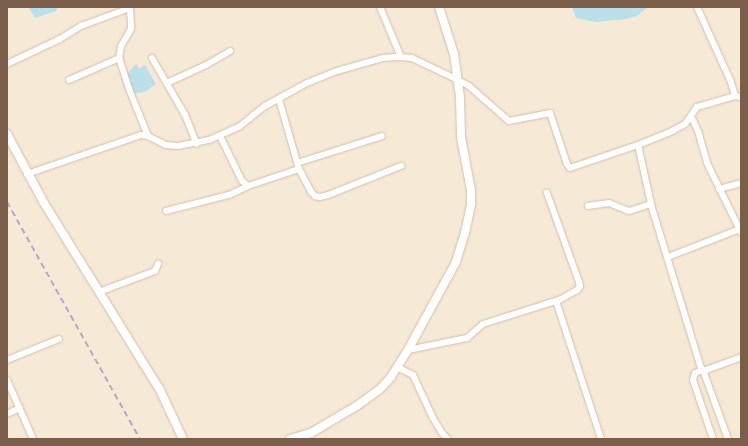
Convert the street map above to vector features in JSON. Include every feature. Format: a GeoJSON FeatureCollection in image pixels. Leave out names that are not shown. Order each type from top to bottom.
{"type":"FeatureCollection","features":[{"type":"Feature","properties":{"kind":"street"},"geometry":{"type":"LineString","coordinates":[[7,64],[60,39],[81,26],[130,7],[131,29],[121,46],[120,58],[129,89],[148,136]]}},
{"type":"Feature","properties":{"kind":"street"},"geometry":{"type":"LineString","coordinates":[[380,7],[401,57]]}},
{"type":"Feature","properties":{"kind":"street"},"geometry":{"type":"LineString","coordinates":[[290,439],[306,437],[380,389],[408,350],[456,262],[465,233],[471,190],[461,137],[460,97],[456,78],[454,54],[439,7]]}},
{"type":"Feature","properties":{"kind":"street"},"geometry":{"type":"LineString","coordinates":[[27,174],[116,142],[141,135],[148,136],[166,145],[183,146],[197,144],[220,136],[240,126],[265,106],[307,83],[337,71],[383,58],[401,57],[412,58],[456,78],[468,86],[509,121],[550,113],[568,167],[638,145],[685,124],[697,107],[738,97],[697,7]]}},
{"type":"Feature","properties":{"kind":"street"},"geometry":{"type":"LineString","coordinates":[[166,83],[206,65],[230,51]]}},
{"type":"Feature","properties":{"kind":"street"},"geometry":{"type":"LineString","coordinates":[[69,80],[120,58]]}},
{"type":"Feature","properties":{"kind":"street"},"geometry":{"type":"LineString","coordinates":[[152,58],[185,115],[197,144]]}},
{"type":"Feature","properties":{"kind":"street"},"geometry":{"type":"LineString","coordinates":[[279,99],[298,166],[311,192],[320,197],[349,188],[401,166]]}},
{"type":"Feature","properties":{"kind":"street"},"geometry":{"type":"LineString","coordinates":[[668,257],[740,230],[703,153],[698,131],[691,116]]}},
{"type":"Feature","properties":{"kind":"street"},"geometry":{"type":"LineString","coordinates":[[7,134],[27,174],[160,390],[183,439]]}},
{"type":"Feature","properties":{"kind":"street"},"geometry":{"type":"LineString","coordinates":[[220,136],[242,181],[248,186]]}},
{"type":"Feature","properties":{"kind":"street"},"geometry":{"type":"LineString","coordinates":[[166,211],[229,195],[298,166],[382,136]]}},
{"type":"Feature","properties":{"kind":"street"},"geometry":{"type":"LineString","coordinates":[[638,145],[651,204],[703,370],[728,439]]}},
{"type":"Feature","properties":{"kind":"street"},"geometry":{"type":"LineString","coordinates":[[719,189],[741,183]]}},
{"type":"Feature","properties":{"kind":"street"},"geometry":{"type":"LineString","coordinates":[[408,350],[467,338],[484,324],[556,301],[573,292],[580,286],[567,243],[547,193]]}},
{"type":"Feature","properties":{"kind":"street"},"geometry":{"type":"LineString","coordinates":[[588,206],[609,203],[629,211],[651,204]]}},
{"type":"Feature","properties":{"kind":"street"},"geometry":{"type":"LineString","coordinates":[[99,292],[155,271],[158,264]]}},
{"type":"Feature","properties":{"kind":"street"},"geometry":{"type":"LineString","coordinates":[[556,301],[601,439]]}},
{"type":"Feature","properties":{"kind":"street"},"geometry":{"type":"LineString","coordinates":[[7,360],[59,339]]}},
{"type":"Feature","properties":{"kind":"street"},"geometry":{"type":"LineString","coordinates":[[713,439],[693,380],[695,373],[741,358]]}},
{"type":"Feature","properties":{"kind":"street"},"geometry":{"type":"LineString","coordinates":[[397,367],[414,376],[433,418],[442,433],[448,439]]}},
{"type":"Feature","properties":{"kind":"street"},"geometry":{"type":"LineString","coordinates":[[7,380],[34,439]]}},
{"type":"Feature","properties":{"kind":"street"},"geometry":{"type":"LineString","coordinates":[[7,414],[20,408]]}},
{"type":"Feature","properties":{"kind":"shaded area"},"geometry":{"type":"Polygon","coordinates":[[[7,7],[741,7],[741,439],[7,439],[7,7]]]}},
{"type":"Feature","properties":{"kind":"water"},"geometry":{"type":"Polygon","coordinates":[[[28,7],[58,7],[56,11],[35,18],[28,7]]]}},
{"type":"Feature","properties":{"kind":"water"},"geometry":{"type":"Polygon","coordinates":[[[572,7],[648,7],[637,16],[626,19],[596,22],[576,18],[572,7]]]}},
{"type":"Feature","properties":{"kind":"water"},"geometry":{"type":"Polygon","coordinates":[[[136,64],[139,69],[145,65],[156,84],[145,92],[128,94],[122,80],[136,64]]]}},
{"type":"Feature","properties":{"kind":"railway"},"geometry":{"type":"LineString","coordinates":[[7,202],[140,439]]}}]}
